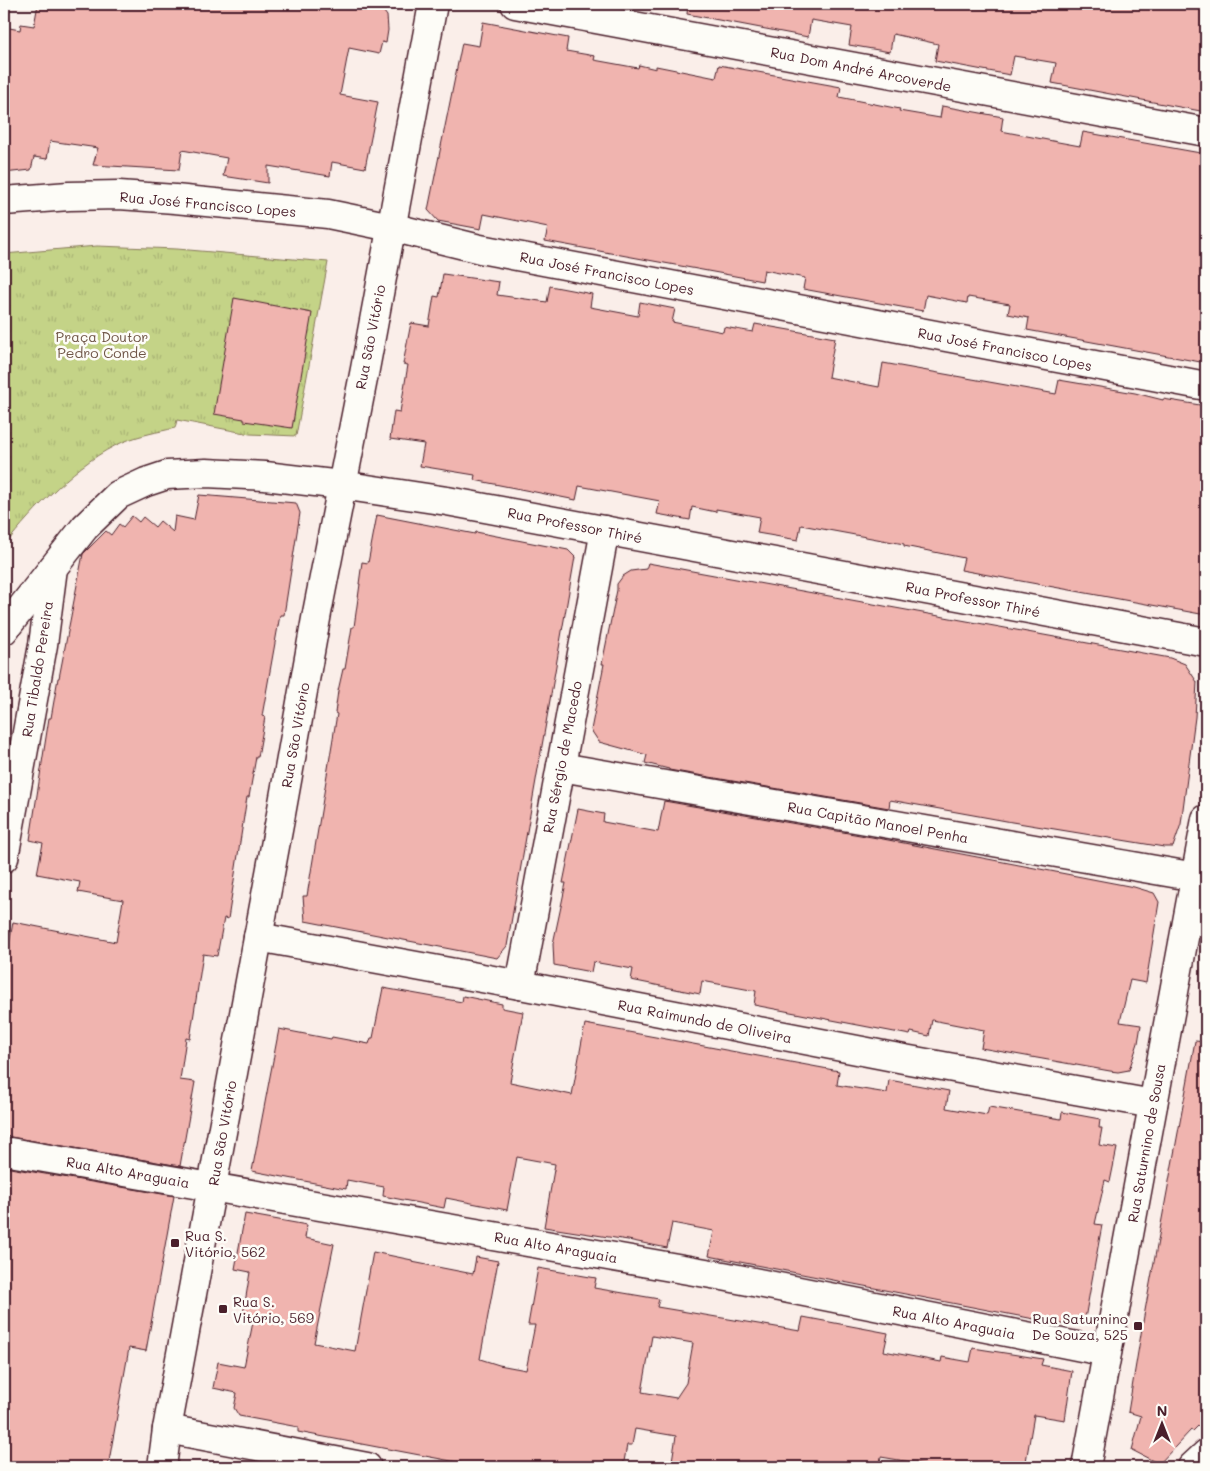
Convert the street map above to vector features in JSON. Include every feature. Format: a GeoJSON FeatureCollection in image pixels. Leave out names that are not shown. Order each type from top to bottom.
{"type":"FeatureCollection","features":[{"type":"Feature","properties":{"kind":"street","name":"Rua São Vitório"},"geometry":{"type":"LineString","coordinates":[[162,1467],[316,613],[433,4]]}},
{"type":"Feature","properties":{"kind":"street","name":"Rua Dom André Arcoverde"},"geometry":{"type":"LineString","coordinates":[[515,4],[1206,132]]}},
{"type":"Feature","properties":{"kind":"street","name":"Rua José Francisco Lopes"},"geometry":{"type":"LineString","coordinates":[[4,201],[70,196],[175,199],[328,214],[480,249],[1206,386]]}},
{"type":"Feature","properties":{"kind":"street","name":"Rua Professor Thiré"},"geometry":{"type":"LineString","coordinates":[[4,630],[85,527],[118,495],[146,482],[168,475],[206,473],[265,476],[342,485],[447,501],[1206,642]]}},
{"type":"Feature","properties":{"kind":"street","name":"Rua Sérgio de Macedo"},"geometry":{"type":"LineString","coordinates":[[520,985],[605,530]]}},
{"type":"Feature","properties":{"kind":"street","name":"Rua Tibaldo Pereira"},"geometry":{"type":"LineString","coordinates":[[4,858],[43,645],[53,568]]}},
{"type":"Feature","properties":{"kind":"street","name":"Rua Capitão Manoel Penha"},"geometry":{"type":"LineString","coordinates":[[561,767],[1196,877]]}},
{"type":"Feature","properties":{"kind":"street","name":"Rua Saturnino de Sousa"},"geometry":{"type":"LineString","coordinates":[[1086,1467],[1206,819]]}},
{"type":"Feature","properties":{"kind":"street","name":"Rua Raimundo de Oliveira"},"geometry":{"type":"LineString","coordinates":[[258,936],[904,1059],[1153,1104]]}},
{"type":"Feature","properties":{"kind":"street","name":"Rua Alto Araguaia"},"geometry":{"type":"LineString","coordinates":[[4,1151],[723,1276],[1107,1352]]}},
{"type":"Feature","properties":{"kind":"street"},"geometry":{"type":"LineString","coordinates":[[168,1429],[367,1467]]}},
{"type":"Feature","properties":{"kind":"street"},"geometry":{"type":"LineString","coordinates":[[1192,1467],[1206,1454]]}},
{"type":"Feature","properties":{"kind":"green space","name":"Praça Doutor Pedro Conde"},"geometry":{"type":"Polygon","coordinates":[[[97,246],[177,249],[328,262],[296,436],[250,434],[177,420],[175,428],[123,442],[106,450],[90,461],[58,487],[4,546],[4,254],[97,246]]]}},
{"type":"Feature","properties":{"kind":"building"},"geometry":{"type":"Polygon","coordinates":[[[38,4],[378,4],[387,16],[388,30],[386,43],[382,42],[379,54],[349,48],[340,95],[378,102],[365,168],[332,162],[330,176],[268,166],[268,183],[223,176],[227,158],[182,150],[179,170],[93,165],[98,148],[50,141],[47,159],[34,157],[31,170],[4,173],[4,27],[20,30],[21,24],[34,26],[38,4]]]}},
{"type":"Feature","properties":{"kind":"building"},"geometry":{"type":"Polygon","coordinates":[[[688,4],[1206,4],[1206,112],[1052,83],[1056,63],[1014,56],[1010,75],[935,61],[938,44],[893,34],[890,52],[849,45],[852,27],[811,20],[808,37],[687,14],[688,4]]]}},
{"type":"Feature","properties":{"kind":"building"},"geometry":{"type":"Polygon","coordinates":[[[483,22],[568,38],[566,51],[595,56],[594,60],[638,68],[639,65],[656,69],[656,66],[716,78],[719,65],[841,87],[839,97],[900,109],[899,111],[940,118],[942,106],[1003,117],[1001,131],[1058,142],[1080,146],[1083,132],[1206,154],[1206,363],[1027,330],[1029,318],[1008,314],[1010,304],[968,297],[967,303],[926,295],[923,311],[803,289],[805,278],[764,270],[762,281],[545,241],[548,227],[484,214],[481,229],[438,221],[428,210],[462,43],[479,46],[483,22]]]}},
{"type":"Feature","properties":{"kind":"building"},"geometry":{"type":"Polygon","coordinates":[[[443,274],[499,282],[497,295],[547,302],[550,286],[592,294],[590,307],[638,316],[640,302],[675,309],[672,322],[723,332],[724,327],[753,332],[755,324],[835,338],[828,377],[879,387],[883,363],[1056,394],[1059,380],[1135,393],[1163,400],[1206,406],[1206,615],[961,570],[964,558],[904,546],[904,544],[801,525],[798,540],[757,533],[760,517],[716,509],[716,512],[692,507],[690,520],[657,514],[660,501],[579,486],[576,500],[474,480],[475,475],[420,466],[424,444],[390,439],[394,411],[400,412],[408,365],[403,364],[411,323],[429,326],[434,296],[439,297],[443,274]]]}},
{"type":"Feature","properties":{"kind":"building"},"geometry":{"type":"Polygon","coordinates":[[[234,298],[312,313],[292,428],[244,421],[244,419],[214,414],[234,298]]]}},
{"type":"Feature","properties":{"kind":"building"},"geometry":{"type":"Polygon","coordinates":[[[199,495],[296,503],[300,513],[284,615],[280,615],[262,716],[265,717],[258,757],[256,757],[249,797],[247,797],[228,919],[224,918],[217,956],[203,954],[190,1039],[186,1038],[180,1080],[195,1082],[180,1166],[4,1136],[4,973],[13,922],[116,942],[123,900],[78,892],[80,882],[37,874],[43,843],[30,840],[49,718],[51,718],[83,554],[106,531],[111,535],[119,524],[123,527],[132,516],[139,522],[143,517],[155,527],[160,521],[173,532],[175,516],[194,520],[199,495]]]}},
{"type":"Feature","properties":{"kind":"building"},"geometry":{"type":"Polygon","coordinates":[[[377,515],[568,550],[575,557],[507,946],[497,958],[305,921],[303,896],[307,896],[337,714],[335,713],[338,691],[343,669],[345,669],[352,627],[354,627],[362,562],[368,563],[377,515]]]}},
{"type":"Feature","properties":{"kind":"building"},"geometry":{"type":"Polygon","coordinates":[[[648,563],[1170,658],[1185,664],[1197,682],[1195,717],[1181,824],[1173,847],[1012,822],[890,800],[889,808],[669,770],[645,763],[647,755],[599,742],[591,730],[617,584],[623,576],[631,571],[646,569],[648,563]]]}},
{"type":"Feature","properties":{"kind":"building"},"geometry":{"type":"Polygon","coordinates":[[[664,801],[883,839],[1134,887],[1154,893],[1159,902],[1146,983],[1130,980],[1120,1022],[1141,1025],[1138,1043],[1129,1070],[1110,1071],[981,1048],[984,1030],[932,1020],[929,1036],[911,1032],[910,1035],[754,1005],[756,991],[702,981],[700,994],[631,980],[633,969],[593,962],[591,972],[554,965],[553,944],[566,883],[563,883],[578,809],[604,814],[603,822],[658,832],[664,801]]]}},
{"type":"Feature","properties":{"kind":"building"},"geometry":{"type":"Polygon","coordinates":[[[383,988],[462,1002],[463,996],[502,1004],[502,1008],[523,1012],[510,1082],[572,1095],[585,1024],[839,1071],[837,1085],[887,1093],[889,1080],[949,1091],[946,1108],[987,1115],[989,1107],[1061,1119],[1062,1112],[1100,1119],[1099,1128],[1102,1128],[1099,1145],[1117,1148],[1110,1182],[1105,1180],[1095,1224],[1102,1225],[1084,1324],[1060,1324],[709,1256],[714,1231],[672,1223],[667,1248],[544,1227],[555,1164],[517,1157],[507,1210],[446,1198],[444,1208],[383,1196],[384,1187],[347,1180],[346,1189],[252,1171],[279,1029],[369,1044],[371,1038],[373,1038],[383,988]]]}},
{"type":"Feature","properties":{"kind":"building"},"geometry":{"type":"Polygon","coordinates":[[[1195,1041],[1206,1042],[1206,1418],[1193,1431],[1191,1430],[1159,1464],[1132,1450],[1141,1416],[1128,1412],[1195,1041]]]}},
{"type":"Feature","properties":{"kind":"building"},"geometry":{"type":"Polygon","coordinates":[[[4,1167],[174,1196],[146,1351],[129,1348],[108,1467],[4,1467],[4,1167]]]}},
{"type":"Feature","properties":{"kind":"building"},"geometry":{"type":"Polygon","coordinates":[[[245,1214],[307,1225],[305,1238],[334,1244],[314,1343],[355,1351],[373,1252],[473,1274],[476,1257],[498,1261],[480,1359],[499,1365],[526,1370],[535,1325],[528,1325],[538,1268],[596,1278],[594,1288],[659,1299],[657,1307],[800,1331],[803,1317],[888,1333],[884,1351],[941,1362],[942,1357],[970,1362],[973,1348],[1043,1359],[1041,1365],[1072,1371],[1065,1420],[1034,1415],[1025,1467],[922,1467],[923,1464],[881,1457],[879,1467],[671,1467],[676,1436],[635,1429],[632,1445],[627,1445],[623,1467],[461,1467],[462,1463],[298,1432],[298,1427],[239,1416],[234,1408],[237,1393],[213,1388],[218,1362],[244,1367],[254,1317],[243,1315],[250,1272],[235,1269],[245,1214]],[[652,1336],[642,1392],[676,1398],[686,1383],[693,1343],[652,1336]]]}},
{"type":"Feature","properties":{"kind":"place","name":"Rua S. Vitório, 562"},"geometry":{"type":"Point","coordinates":[175,1243]}},
{"type":"Feature","properties":{"kind":"place","name":"Rua S. Vitório, 569"},"geometry":{"type":"Point","coordinates":[223,1309]}},
{"type":"Feature","properties":{"kind":"place","name":"Rua Saturnino De Souza, 525"},"geometry":{"type":"Point","coordinates":[1138,1326]}}]}
